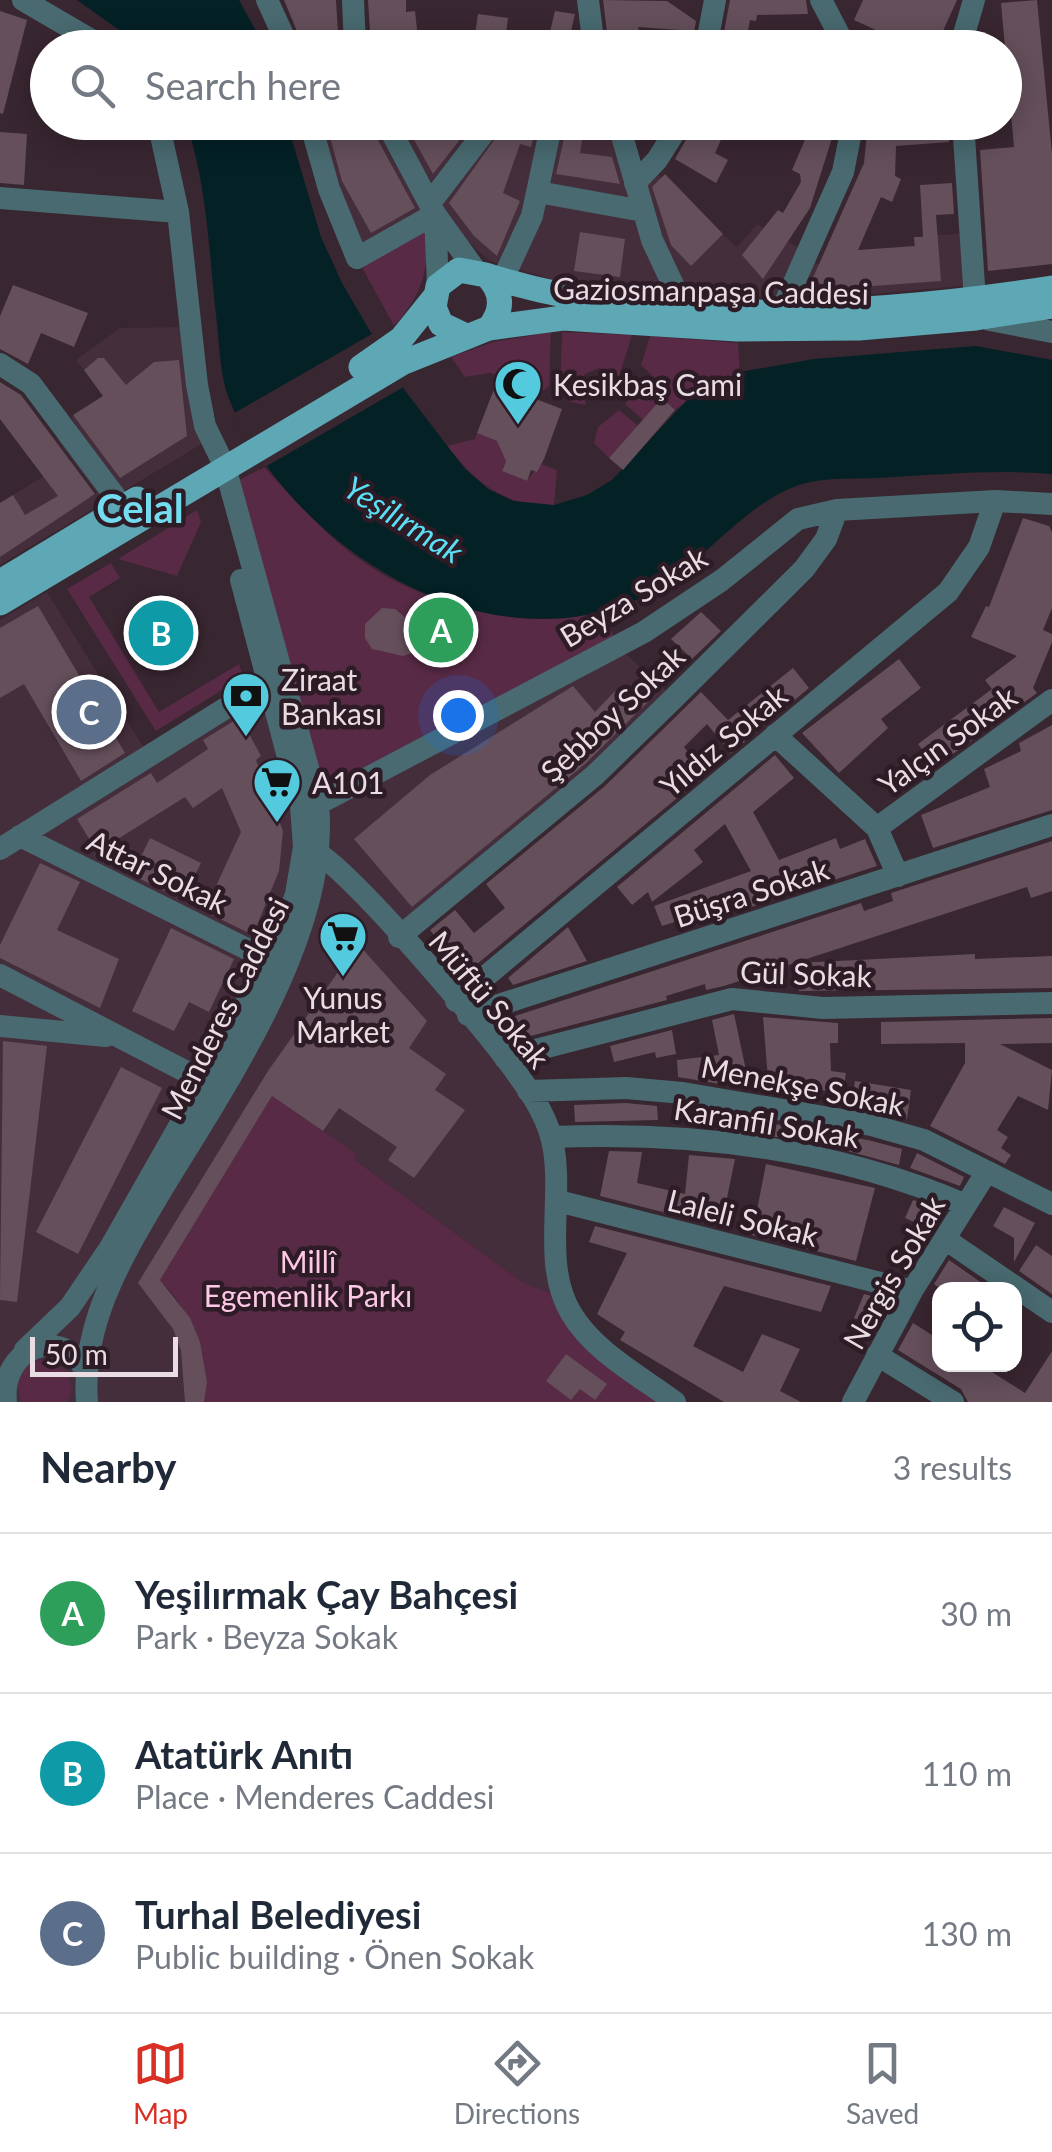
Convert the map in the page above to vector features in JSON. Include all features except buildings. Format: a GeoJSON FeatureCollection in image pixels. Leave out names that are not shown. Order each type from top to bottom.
{"type":"FeatureCollection","features":[{"type":"Feature","properties":{"kind":"main road"},"geometry":{"type":"LineString","coordinates":[[0,603],[216,462],[391,359],[436,292],[459,270],[488,276],[500,301],[477,332],[441,324],[436,292]]}},
{"type":"Feature","properties":{"kind":"main road","name":"Gaziosmanpaşa Caddesi"},"geometry":{"type":"LineString","coordinates":[[488,276],[552,294],[781,312],[1052,306]]}},
{"type":"Feature","properties":{"kind":"main road","name":"Gaziosmanpaşa Caddesi"},"geometry":{"type":"LineString","coordinates":[[391,359],[477,332],[551,318],[782,330],[976,309],[1052,288]]}},
{"type":"Feature","properties":{"kind":"main road"},"geometry":{"type":"LineString","coordinates":[[0,582],[123,508],[216,462]]}},
{"type":"Feature","properties":{"kind":"street"},"geometry":{"type":"LineString","coordinates":[[24,0],[75,30]]}},
{"type":"Feature","properties":{"kind":"street"},"geometry":{"type":"LineString","coordinates":[[267,0],[281,30]]}},
{"type":"Feature","properties":{"kind":"street"},"geometry":{"type":"LineString","coordinates":[[352,0],[354,30]]}},
{"type":"Feature","properties":{"kind":"street"},"geometry":{"type":"LineString","coordinates":[[587,30],[588,0]]}},
{"type":"Feature","properties":{"kind":"street"},"geometry":{"type":"LineString","coordinates":[[709,30],[714,0]]}},
{"type":"Feature","properties":{"kind":"street"},"geometry":{"type":"LineString","coordinates":[[821,0],[837,30]]}},
{"type":"Feature","properties":{"kind":"street"},"geometry":{"type":"LineString","coordinates":[[965,30],[974,0]]}},
{"type":"Feature","properties":{"kind":"street"},"geometry":{"type":"LineString","coordinates":[[0,198],[178,212],[162,140]]}},
{"type":"Feature","properties":{"kind":"street"},"geometry":{"type":"LineString","coordinates":[[315,140],[329,189],[357,258],[433,209],[480,140]]}},
{"type":"Feature","properties":{"kind":"street"},"geometry":{"type":"LineString","coordinates":[[396,140],[433,209],[488,276],[526,234],[548,140]]}},
{"type":"Feature","properties":{"kind":"street"},"geometry":{"type":"LineString","coordinates":[[623,140],[664,272],[683,306]]}},
{"type":"Feature","properties":{"kind":"street"},"geometry":{"type":"LineString","coordinates":[[635,183],[670,140]]}},
{"type":"Feature","properties":{"kind":"street"},"geometry":{"type":"LineString","coordinates":[[781,312],[843,172],[849,140]]}},
{"type":"Feature","properties":{"kind":"street"},"geometry":{"type":"LineString","coordinates":[[964,140],[976,309],[1052,332]]}},
{"type":"Feature","properties":{"kind":"street"},"geometry":{"type":"LineString","coordinates":[[538,192],[643,211]]}},
{"type":"Feature","properties":{"kind":"street"},"geometry":{"type":"LineString","coordinates":[[433,209],[436,292]]}},
{"type":"Feature","properties":{"kind":"street","name":"Menderes Caddesi"},"geometry":{"type":"LineString","coordinates":[[86,1401],[86,1372],[108,1286],[221,1089],[302,930],[318,804],[275,677],[205,426],[178,212]]}},
{"type":"Feature","properties":{"kind":"street"},"geometry":{"type":"LineString","coordinates":[[0,364],[32,384],[123,508]]}},
{"type":"Feature","properties":{"kind":"street","name":"Beyza Sokak"},"geometry":{"type":"LineString","coordinates":[[318,804],[644,632],[722,580],[798,520],[837,510],[996,501],[1052,504]]}},
{"type":"Feature","properties":{"kind":"street","name":"Yıldız Sokak"},"geometry":{"type":"LineString","coordinates":[[462,1008],[775,735],[948,592],[979,547],[996,501]]}},
{"type":"Feature","properties":{"kind":"street","name":"Şebboy Sokak"},"geometry":{"type":"LineString","coordinates":[[400,937],[595,775],[674,698],[804,569],[826,539],[837,510]]}},
{"type":"Feature","properties":{"kind":"street"},"geometry":{"type":"LineString","coordinates":[[10,842],[275,677]]}},
{"type":"Feature","properties":{"kind":"street","name":"Menderes Caddesi"},"geometry":{"type":"LineString","coordinates":[[15,1354],[91,1279],[206,1082],[269,960],[296,894],[311,849],[275,677]]}},
{"type":"Feature","properties":{"kind":"street","name":"Yalçın Sokak"},"geometry":{"type":"LineString","coordinates":[[877,828],[1052,700]]}},
{"type":"Feature","properties":{"kind":"street"},"geometry":{"type":"LineString","coordinates":[[775,735],[877,828],[898,876]]}},
{"type":"Feature","properties":{"kind":"street","name":"Büşra Sokak"},"geometry":{"type":"LineString","coordinates":[[462,1008],[898,876],[1052,825]]}},
{"type":"Feature","properties":{"kind":"street","name":"Attar Sokak"},"geometry":{"type":"LineString","coordinates":[[10,842],[269,960]]}},
{"type":"Feature","properties":{"kind":"street","name":"Müftü Sokak"},"geometry":{"type":"LineString","coordinates":[[311,849],[400,937],[506,1058],[528,1090],[552,1137],[558,1202],[557,1265],[570,1312],[594,1342],[675,1402]]}},
{"type":"Feature","properties":{"kind":"street"},"geometry":{"type":"LineString","coordinates":[[0,975],[206,1082]]}},
{"type":"Feature","properties":{"kind":"street","name":"Gül Sokak"},"geometry":{"type":"LineString","coordinates":[[506,1058],[732,999],[823,1008],[1052,1003]]}},
{"type":"Feature","properties":{"kind":"street"},"geometry":{"type":"LineString","coordinates":[[0,1026],[120,1038]]}},
{"type":"Feature","properties":{"kind":"street","name":"Menekşe Sokak"},"geometry":{"type":"LineString","coordinates":[[528,1090],[626,1088],[810,1112],[924,1140],[1052,1204]]}},
{"type":"Feature","properties":{"kind":"street","name":"Karanfil Sokak"},"geometry":{"type":"LineString","coordinates":[[552,1137],[642,1133],[721,1142],[852,1165],[916,1184],[966,1205]]}},
{"type":"Feature","properties":{"kind":"street","name":"Nergis Sokak"},"geometry":{"type":"LineString","coordinates":[[853,1402],[912,1291],[986,1173]]}},
{"type":"Feature","properties":{"kind":"street","name":"Laleli Sokak"},"geometry":{"type":"LineString","coordinates":[[558,1202],[912,1291]]}},
{"type":"Feature","properties":{"kind":"street"},"geometry":{"type":"LineString","coordinates":[[945,1239],[1052,1312]]}},
{"type":"Feature","properties":{"kind":"street"},"geometry":{"type":"LineString","coordinates":[[6,1402],[6,1371],[15,1354],[39,1345],[60,1347],[78,1359],[86,1372]]}},
{"type":"Feature","properties":{"kind":"street"},"geometry":{"type":"LineString","coordinates":[[878,1355],[952,1402]]}},
{"type":"Feature","properties":{"kind":"shaded area"},"geometry":{"type":"Polygon","coordinates":[[[316,140],[623,140],[635,182],[651,168],[737,247],[757,224],[817,258],[815,263],[855,280],[914,246],[914,237],[970,233],[974,285],[857,295],[740,297],[555,280],[490,261],[468,242],[357,258],[316,140]]]}},
{"type":"Feature","properties":{"kind":"shaded area"},"geometry":{"type":"Polygon","coordinates":[[[191,327],[205,442],[0,565],[0,503],[44,476],[69,510],[97,493],[57,439],[76,425],[71,417],[103,396],[76,360],[120,328],[191,327]]]}},
{"type":"Feature","properties":{"kind":"shaded area"},"geometry":{"type":"Polygon","coordinates":[[[47,592],[149,756],[283,673],[616,645],[674,698],[400,937],[545,1119],[563,1298],[522,1282],[354,1159],[357,1154],[272,1096],[160,1280],[190,1317],[200,1342],[207,1382],[204,1402],[0,1402],[0,620],[47,592]]]}},
{"type":"Feature","properties":{"kind":"green space"},"geometry":{"type":"Polygon","coordinates":[[[426,221],[423,277],[413,301],[394,326],[357,258],[426,221]]]}},
{"type":"Feature","properties":{"kind":"green space"},"geometry":{"type":"Polygon","coordinates":[[[551,332],[549,386],[544,390],[490,373],[465,377],[451,357],[493,342],[551,332]]]}},
{"type":"Feature","properties":{"kind":"green space"},"geometry":{"type":"Polygon","coordinates":[[[562,332],[632,335],[619,377],[599,368],[585,374],[581,384],[586,405],[571,402],[560,388],[562,332]]]}},
{"type":"Feature","properties":{"kind":"green space"},"geometry":{"type":"Polygon","coordinates":[[[650,336],[738,343],[740,372],[703,389],[675,410],[662,399],[643,420],[625,404],[632,395],[638,399],[656,379],[641,365],[650,336]]]}},
{"type":"Feature","properties":{"kind":"green space"},"geometry":{"type":"Polygon","coordinates":[[[619,410],[638,426],[609,458],[594,443],[598,427],[619,410]]]}},
{"type":"Feature","properties":{"kind":"green space"},"geometry":{"type":"Polygon","coordinates":[[[477,433],[499,442],[507,457],[502,471],[526,481],[541,464],[557,470],[554,505],[506,497],[469,471],[447,446],[475,439],[477,433]]]}},
{"type":"Feature","properties":{"kind":"green space"},"geometry":{"type":"Polygon","coordinates":[[[264,467],[334,539],[386,576],[445,601],[509,613],[605,610],[616,645],[318,804],[230,485],[264,467]]]}},
{"type":"Feature","properties":{"kind":"green space"},"geometry":{"type":"Polygon","coordinates":[[[197,510],[201,522],[177,576],[118,559],[197,510]]]}},
{"type":"Feature","properties":{"kind":"green space"},"geometry":{"type":"Polygon","coordinates":[[[111,563],[120,578],[89,597],[159,712],[239,664],[243,677],[156,731],[67,589],[111,563]]]}},
{"type":"Feature","properties":{"kind":"green space","name":"Millî Egemenlik Parkı"},"geometry":{"type":"Polygon","coordinates":[[[272,1096],[357,1154],[355,1160],[522,1282],[563,1298],[675,1402],[204,1402],[204,1367],[197,1336],[182,1307],[160,1280],[272,1096]]]}},
{"type":"Feature","properties":{"kind":"green space"},"geometry":{"type":"Polygon","coordinates":[[[45,1359],[67,1372],[72,1390],[67,1402],[21,1402],[17,1379],[28,1364],[45,1359]]]}},
{"type":"Feature","properties":{"kind":"water"},"geometry":{"type":"Polygon","coordinates":[[[77,0],[239,0],[256,30],[119,30],[77,0]]]}},
{"type":"Feature","properties":{"kind":"water","name":"Yeşilırmak"},"geometry":{"type":"Polygon","coordinates":[[[191,140],[292,140],[321,237],[342,283],[403,388],[465,469],[488,489],[513,501],[554,505],[587,495],[612,480],[688,399],[740,372],[814,359],[976,346],[1052,360],[1052,474],[965,473],[806,483],[774,496],[678,574],[636,600],[577,617],[516,618],[456,605],[399,581],[346,547],[299,505],[261,458],[225,386],[203,197],[191,140]]]}},
{"type":"Feature","properties":{"kind":"pier"},"geometry":{"type":"Polygon","coordinates":[[[377,331],[407,385],[260,470],[231,415],[377,331]]]}},
{"type":"Feature","properties":{"kind":"place","name":"Kesikbaş Cami"},"geometry":{"type":"Point","coordinates":[518,426]}},
{"type":"Feature","properties":{"kind":"place","name":"Yeşilırmak Çay Bahçesi"},"geometry":{"type":"Point","coordinates":[441,630]}},
{"type":"Feature","properties":{"kind":"place","name":"Atatürk Anıtı"},"geometry":{"type":"Point","coordinates":[161,633]}},
{"type":"Feature","properties":{"kind":"place","name":"Turhal Belediyesi"},"geometry":{"type":"Point","coordinates":[89,712]}},
{"type":"Feature","properties":{"kind":"place","name":"Ziraat Bankası"},"geometry":{"type":"Point","coordinates":[246,738]}},
{"type":"Feature","properties":{"kind":"place","name":"A101"},"geometry":{"type":"Point","coordinates":[277,824]}},
{"type":"Feature","properties":{"kind":"place","name":"Yunus Market"},"geometry":{"type":"Point","coordinates":[343,978]}},
{"type":"Feature","properties":{"kind":"district","name":"Celal"},"geometry":{"type":"Point","coordinates":[140,508]}}]}
